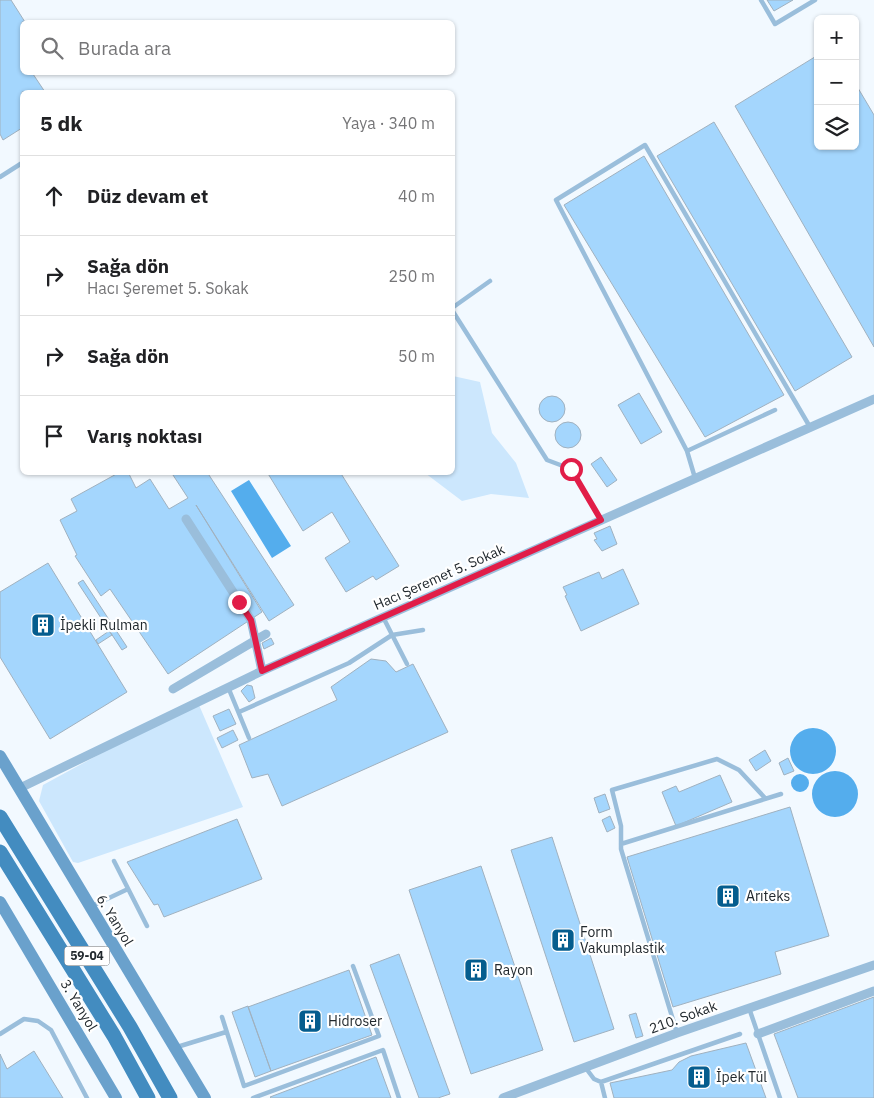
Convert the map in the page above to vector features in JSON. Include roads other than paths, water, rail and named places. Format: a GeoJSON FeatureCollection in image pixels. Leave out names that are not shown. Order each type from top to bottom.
{"type":"FeatureCollection","features":[{"type":"Feature","properties":{"kind":"main road","name":"6. Yanyol"},"geometry":{"type":"LineString","coordinates":[[0,756],[205,1098]]}},
{"type":"Feature","properties":{"kind":"main road","name":"59-04"},"geometry":{"type":"LineString","coordinates":[[0,816],[130,1027],[170,1098]]}},
{"type":"Feature","properties":{"kind":"main road","name":"59-04"},"geometry":{"type":"LineString","coordinates":[[0,852],[114,1036],[148,1098]]}},
{"type":"Feature","properties":{"kind":"main road","name":"3. Yanyol"},"geometry":{"type":"LineString","coordinates":[[0,902],[116,1098]]}},
{"type":"Feature","properties":{"kind":"street","name":"Hacı Şeremet 5. Sokak"},"geometry":{"type":"LineString","coordinates":[[20,788],[262,671],[874,399]]}},
{"type":"Feature","properties":{"kind":"street"},"geometry":{"type":"LineString","coordinates":[[186,519],[251,620],[254,642],[262,671]]}},
{"type":"Feature","properties":{"kind":"street"},"geometry":{"type":"LineString","coordinates":[[173,689],[266,634]]}},
{"type":"Feature","properties":{"kind":"street","name":"210. Sokak"},"geometry":{"type":"LineString","coordinates":[[503,1098],[677,1033],[874,965]]}},
{"type":"Feature","properties":{"kind":"street"},"geometry":{"type":"LineString","coordinates":[[758,1034],[874,991]]}},
{"type":"Feature","properties":{"kind":"lane"},"geometry":{"type":"LineString","coordinates":[[761,0],[776,24],[815,0]]}},
{"type":"Feature","properties":{"kind":"lane"},"geometry":{"type":"LineString","coordinates":[[695,478],[687,451],[556,200],[646,145],[810,427]]}},
{"type":"Feature","properties":{"kind":"lane"},"geometry":{"type":"LineString","coordinates":[[0,177],[20,164]]}},
{"type":"Feature","properties":{"kind":"lane"},"geometry":{"type":"LineString","coordinates":[[455,307],[490,281]]}},
{"type":"Feature","properties":{"kind":"lane"},"geometry":{"type":"LineString","coordinates":[[455,314],[547,460],[571,469],[601,520]]}},
{"type":"Feature","properties":{"kind":"lane"},"geometry":{"type":"LineString","coordinates":[[687,451],[775,410]]}},
{"type":"Feature","properties":{"kind":"lane"},"geometry":{"type":"LineString","coordinates":[[383,617],[407,664]]}},
{"type":"Feature","properties":{"kind":"lane"},"geometry":{"type":"LineString","coordinates":[[239,712],[349,663],[392,635],[423,630]]}},
{"type":"Feature","properties":{"kind":"lane"},"geometry":{"type":"LineString","coordinates":[[228,687],[249,738]]}},
{"type":"Feature","properties":{"kind":"lane"},"geometry":{"type":"LineString","coordinates":[[677,1033],[621,844],[620,826],[612,790],[717,759],[739,770],[765,798]]}},
{"type":"Feature","properties":{"kind":"lane"},"geometry":{"type":"LineString","coordinates":[[621,844],[781,794]]}},
{"type":"Feature","properties":{"kind":"lane"},"geometry":{"type":"LineString","coordinates":[[114,861],[148,926]]}},
{"type":"Feature","properties":{"kind":"lane"},"geometry":{"type":"LineString","coordinates":[[90,907],[128,889]]}},
{"type":"Feature","properties":{"kind":"lane"},"geometry":{"type":"LineString","coordinates":[[222,1017],[244,1086],[379,1036],[353,966]]}},
{"type":"Feature","properties":{"kind":"lane"},"geometry":{"type":"LineString","coordinates":[[749,1008],[780,1098]]}},
{"type":"Feature","properties":{"kind":"lane"},"geometry":{"type":"LineString","coordinates":[[0,1034],[24,1019],[38,1021],[51,1030],[88,1098]]}},
{"type":"Feature","properties":{"kind":"lane"},"geometry":{"type":"LineString","coordinates":[[174,1049],[226,1032]]}},
{"type":"Feature","properties":{"kind":"lane"},"geometry":{"type":"LineString","coordinates":[[585,1067],[594,1079],[601,1082],[740,1034]]}},
{"type":"Feature","properties":{"kind":"lane"},"geometry":{"type":"LineString","coordinates":[[253,1098],[383,1050],[399,1098]]}},
{"type":"Feature","properties":{"kind":"lane"},"geometry":{"type":"LineString","coordinates":[[601,1082],[605,1098]]}},
{"type":"Feature","properties":{"kind":"water"},"geometry":{"type":"Polygon","coordinates":[[[249,480],[291,546],[272,558],[231,491],[249,480]]]}},
{"type":"Feature","properties":{"kind":"water"},"geometry":{"type":"Polygon","coordinates":[[[809,728],[817,728],[826,732],[832,738],[836,751],[832,764],[826,770],[817,774],[809,774],[800,770],[794,764],[790,755],[790,747],[794,738],[800,732],[809,728]]]}},
{"type":"Feature","properties":{"kind":"water"},"geometry":{"type":"Polygon","coordinates":[[[835,771],[848,775],[854,781],[858,794],[854,807],[848,813],[835,817],[822,813],[816,807],[812,794],[816,781],[822,775],[835,771]]]}},
{"type":"Feature","properties":{"kind":"water"},"geometry":{"type":"Polygon","coordinates":[[[800,774],[806,777],[809,783],[806,789],[800,792],[794,789],[791,783],[794,777],[800,774]]]}},
{"type":"Feature","properties":{"kind":"place","name":"İpekli Rulman"},"geometry":{"type":"Point","coordinates":[43,625]}},
{"type":"Feature","properties":{"kind":"place","name":"Arıteks"},"geometry":{"type":"Point","coordinates":[728,896]}},
{"type":"Feature","properties":{"kind":"place","name":"Form Vakumplastik"},"geometry":{"type":"Point","coordinates":[563,940]}},
{"type":"Feature","properties":{"kind":"place","name":"Rayon"},"geometry":{"type":"Point","coordinates":[476,970]}},
{"type":"Feature","properties":{"kind":"place","name":"Hidroser"},"geometry":{"type":"Point","coordinates":[310,1021]}},
{"type":"Feature","properties":{"kind":"place","name":"İpek Tül"},"geometry":{"type":"Point","coordinates":[699,1077]}}]}
